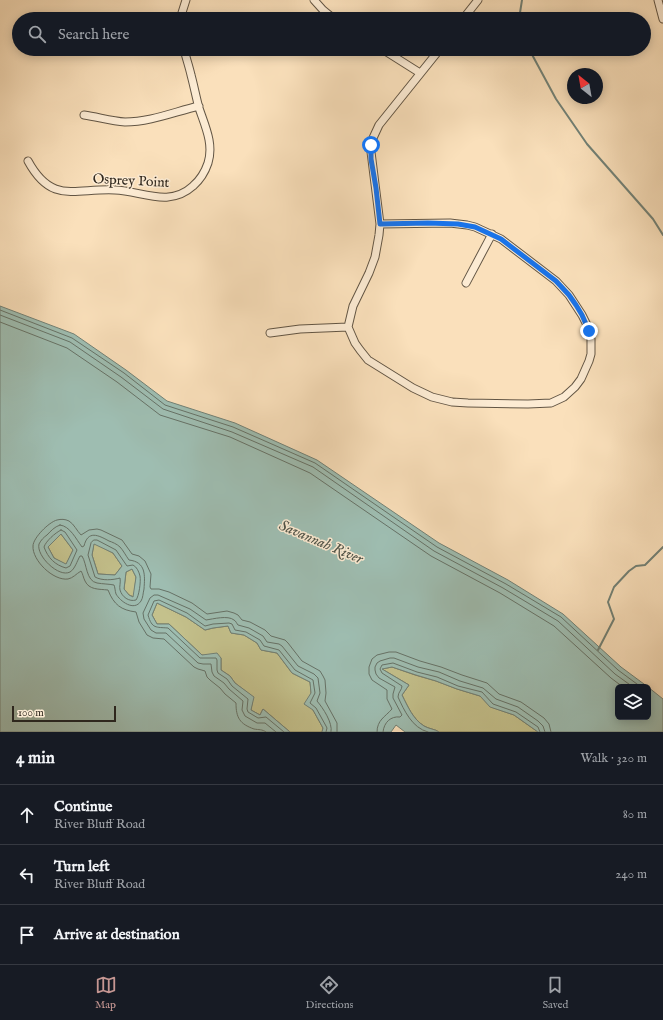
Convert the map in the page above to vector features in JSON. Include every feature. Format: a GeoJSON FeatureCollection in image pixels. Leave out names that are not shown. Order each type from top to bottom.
{"type":"FeatureCollection","features":[{"type":"Feature","properties":{"kind":"street"},"geometry":{"type":"LineString","coordinates":[[182,12],[186,0]]}},
{"type":"Feature","properties":{"kind":"street"},"geometry":{"type":"LineString","coordinates":[[314,0],[325,12]]}},
{"type":"Feature","properties":{"kind":"street"},"geometry":{"type":"LineString","coordinates":[[469,12],[478,0]]}},
{"type":"Feature","properties":{"kind":"street"},"geometry":{"type":"LineString","coordinates":[[658,0],[663,18]]}},
{"type":"Feature","properties":{"kind":"street","name":"Osprey Point"},"geometry":{"type":"LineString","coordinates":[[28,161],[33,171],[39,178],[50,186],[63,191],[114,190],[161,198],[174,196],[186,191],[201,177],[208,163],[210,157],[210,143],[186,56]]}},
{"type":"Feature","properties":{"kind":"street"},"geometry":{"type":"LineString","coordinates":[[393,56],[420,73]]}},
{"type":"Feature","properties":{"kind":"street"},"geometry":{"type":"LineString","coordinates":[[380,224],[428,223],[458,224],[475,227],[501,239],[556,281],[576,305],[587,325],[591,339],[589,361],[581,379],[575,387],[564,397],[551,403],[468,403],[452,402],[432,397],[413,388],[368,360],[355,343],[348,327],[352,306],[371,268],[380,235],[376,188],[371,159],[371,145],[373,138],[379,125],[434,56]]}},
{"type":"Feature","properties":{"kind":"street"},"geometry":{"type":"LineString","coordinates":[[84,115],[131,122],[157,118],[199,106]]}},
{"type":"Feature","properties":{"kind":"street"},"geometry":{"type":"LineString","coordinates":[[466,283],[492,234]]}},
{"type":"Feature","properties":{"kind":"street"},"geometry":{"type":"LineString","coordinates":[[270,333],[348,327]]}},
{"type":"Feature","properties":{"kind":"shaded area"},"geometry":{"type":"Polygon","coordinates":[[[61,534],[73,550],[66,565],[54,558],[48,547],[61,534]]]}},
{"type":"Feature","properties":{"kind":"shaded area"},"geometry":{"type":"Polygon","coordinates":[[[94,543],[113,553],[122,566],[115,575],[98,574],[92,555],[94,543]]]}},
{"type":"Feature","properties":{"kind":"shaded area"},"geometry":{"type":"Polygon","coordinates":[[[132,569],[136,577],[134,597],[129,595],[124,589],[126,572],[132,569]]]}},
{"type":"Feature","properties":{"kind":"shaded area"},"geometry":{"type":"Polygon","coordinates":[[[157,603],[186,617],[205,630],[228,626],[231,633],[244,635],[257,643],[261,650],[277,653],[292,673],[310,682],[313,710],[323,728],[322,732],[290,732],[263,709],[260,715],[251,710],[253,697],[235,683],[230,676],[221,670],[221,658],[202,655],[169,624],[157,624],[152,615],[157,603]]]}},
{"type":"Feature","properties":{"kind":"shaded area"},"geometry":{"type":"Polygon","coordinates":[[[392,667],[480,696],[491,707],[514,715],[538,732],[439,732],[426,727],[414,716],[402,695],[409,685],[382,669],[392,667]]]}},
{"type":"Feature","properties":{"kind":"water","name":"Savannah River"},"geometry":{"type":"Polygon","coordinates":[[[0,306],[74,334],[167,401],[235,423],[317,460],[439,543],[508,580],[563,614],[621,667],[644,684],[615,684],[615,720],[651,720],[651,689],[663,699],[663,732],[538,732],[514,715],[490,707],[480,696],[392,667],[382,669],[409,685],[402,695],[414,716],[424,726],[439,732],[405,732],[396,725],[391,732],[322,732],[323,728],[313,710],[304,704],[311,693],[310,682],[292,673],[277,653],[261,650],[257,643],[244,635],[231,633],[228,626],[205,630],[186,617],[157,603],[152,615],[157,624],[169,624],[202,655],[217,653],[221,658],[221,670],[254,697],[251,710],[260,715],[263,709],[290,732],[0,732],[0,306]],[[61,534],[48,547],[54,558],[66,564],[73,550],[61,534]],[[94,544],[92,555],[98,574],[115,575],[122,566],[113,553],[94,544]],[[132,569],[126,572],[124,589],[133,597],[136,577],[132,569]]]}},
{"type":"Feature","properties":{"kind":"waterway"},"geometry":{"type":"LineString","coordinates":[[520,12],[522,0]]}},
{"type":"Feature","properties":{"kind":"waterway"},"geometry":{"type":"LineString","coordinates":[[533,56],[556,99],[587,144],[653,219],[663,235]]}},
{"type":"Feature","properties":{"kind":"waterway"},"geometry":{"type":"LineString","coordinates":[[598,650],[614,619],[608,602],[614,587],[629,571],[636,566],[645,565],[663,547]]}},
{"type":"Feature","properties":{"kind":"route"},"geometry":{"type":"LineString","coordinates":[[371,145],[371,159],[380,224],[450,223],[467,225],[501,239],[556,281],[576,305],[589,331]]}}]}
